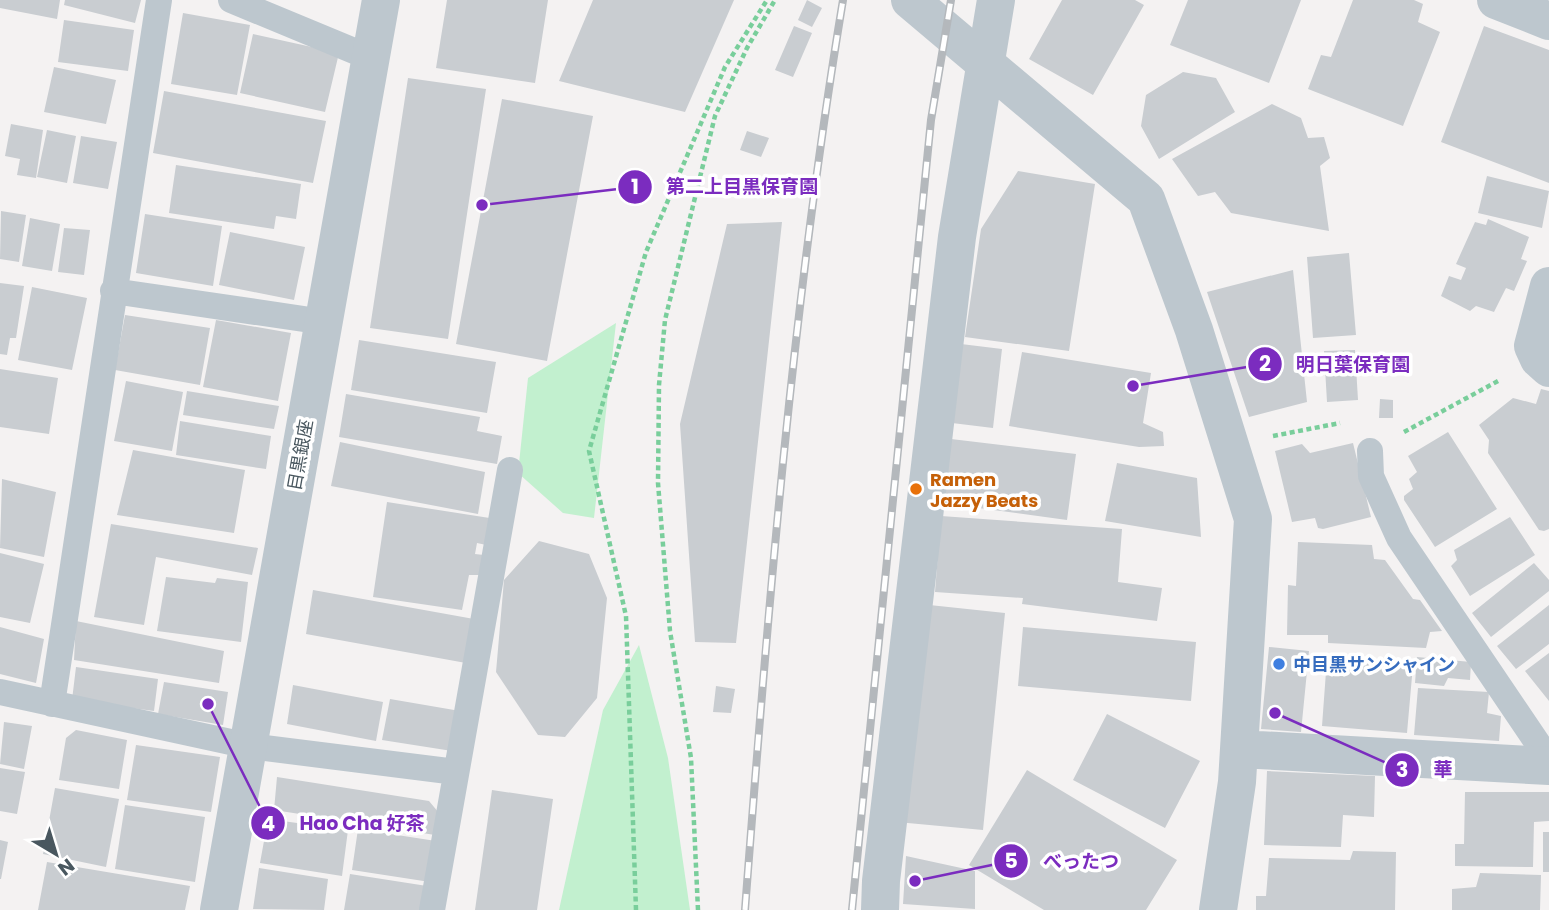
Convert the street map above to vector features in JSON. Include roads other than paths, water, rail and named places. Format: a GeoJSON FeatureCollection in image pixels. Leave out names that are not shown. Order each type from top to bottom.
{"type":"FeatureCollection","features":[{"type":"Feature","properties":{"kind":"street","name":"目黒銀座"},"geometry":{"type":"LineString","coordinates":[[219,910],[381,0]]}},
{"type":"Feature","properties":{"kind":"street"},"geometry":{"type":"LineString","coordinates":[[910,0],[1146,198],[1194,330],[1253,519],[1240,749],[1218,910]]}},
{"type":"Feature","properties":{"kind":"street"},"geometry":{"type":"LineString","coordinates":[[881,896],[957,237],[996,0]]}},
{"type":"Feature","properties":{"kind":"street"},"geometry":{"type":"LineString","coordinates":[[1496,0],[1549,21]]}},
{"type":"Feature","properties":{"kind":"street"},"geometry":{"type":"LineString","coordinates":[[1549,286],[1533,346],[1539,359],[1549,368]]}},
{"type":"Feature","properties":{"kind":"street"},"geometry":{"type":"LineString","coordinates":[[1240,749],[1549,766]]}},
{"type":"Feature","properties":{"kind":"lane"},"geometry":{"type":"LineString","coordinates":[[52,704],[159,0]]}},
{"type":"Feature","properties":{"kind":"lane"},"geometry":{"type":"LineString","coordinates":[[231,0],[371,58]]}},
{"type":"Feature","properties":{"kind":"lane"},"geometry":{"type":"LineString","coordinates":[[113,291],[324,322]]}},
{"type":"Feature","properties":{"kind":"lane"},"geometry":{"type":"LineString","coordinates":[[1370,451],[1371,475],[1399,538],[1549,760]]}},
{"type":"Feature","properties":{"kind":"lane"},"geometry":{"type":"LineString","coordinates":[[432,910],[510,470]]}},
{"type":"Feature","properties":{"kind":"lane"},"geometry":{"type":"LineString","coordinates":[[0,692],[249,746],[456,772]]}},
{"type":"Feature","properties":{"kind":"railway"},"geometry":{"type":"LineString","coordinates":[[745,910],[773,568],[796,340],[825,113],[843,0]]}},
{"type":"Feature","properties":{"kind":"railway"},"geometry":{"type":"LineString","coordinates":[[852,910],[931,120],[951,0]]}},
{"type":"Feature","properties":{"kind":"place","name":"第二上目黒保育園"},"geometry":{"type":"Point","coordinates":[482,205]}},
{"type":"Feature","properties":{"kind":"place","name":"明日葉保育園"},"geometry":{"type":"Point","coordinates":[1133,386]}},
{"type":"Feature","properties":{"kind":"place","name":"Ramen Jazzy Beats"},"geometry":{"type":"Point","coordinates":[916,489]}},
{"type":"Feature","properties":{"kind":"place","name":"中目黒サンシャイン"},"geometry":{"type":"Point","coordinates":[1279,664]}},
{"type":"Feature","properties":{"kind":"place","name":"Hao Cha 好茶"},"geometry":{"type":"Point","coordinates":[208,704]}},
{"type":"Feature","properties":{"kind":"place","name":"華"},"geometry":{"type":"Point","coordinates":[1275,713]}},
{"type":"Feature","properties":{"kind":"place","name":"べったつ"},"geometry":{"type":"Point","coordinates":[915,881]}}]}
